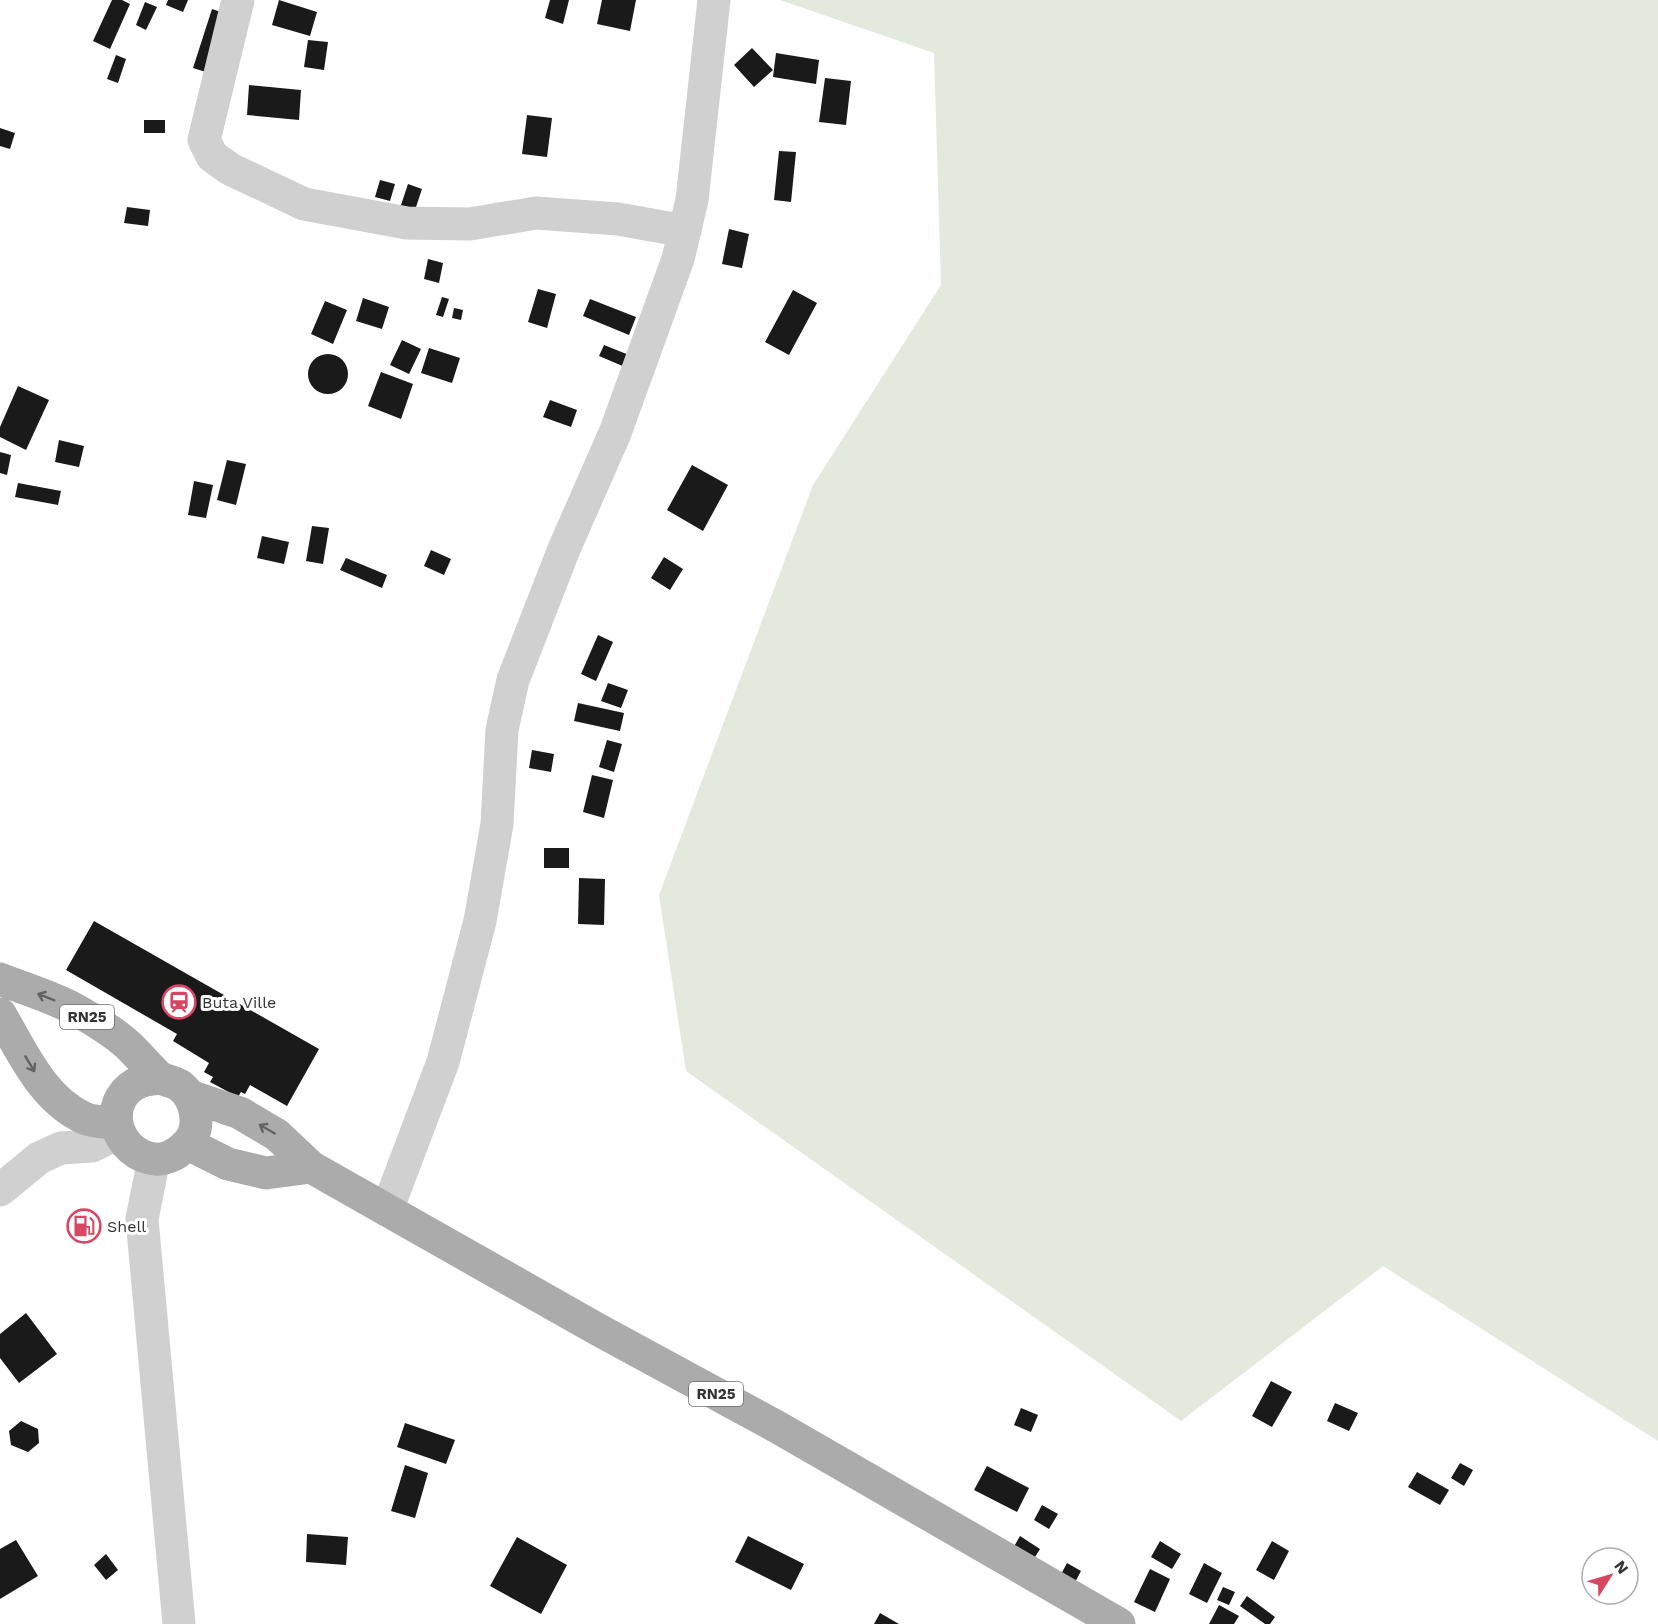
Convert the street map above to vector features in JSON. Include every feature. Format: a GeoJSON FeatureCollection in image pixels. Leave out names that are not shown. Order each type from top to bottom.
{"type":"FeatureCollection","features":[{"type":"Feature","properties":{"kind":"main road","name":"RN25"},"geometry":{"type":"LineString","coordinates":[[0,979],[76,1010],[127,1044],[161,1078]]}},
{"type":"Feature","properties":{"kind":"main road"},"geometry":{"type":"LineString","coordinates":[[0,1014],[40,1081],[59,1102],[85,1119],[117,1128]]}},
{"type":"Feature","properties":{"kind":"main road"},"geometry":{"type":"LineString","coordinates":[[161,1078],[178,1085],[190,1096],[196,1112],[196,1129],[188,1144],[173,1156],[154,1159],[139,1155],[126,1146],[117,1128],[118,1105],[128,1090],[143,1081],[161,1078]]}},
{"type":"Feature","properties":{"kind":"main road","name":"RN25"},"geometry":{"type":"LineString","coordinates":[[190,1096],[240,1113],[277,1135],[311,1167],[778,1428],[1119,1624]]}},
{"type":"Feature","properties":{"kind":"main road"},"geometry":{"type":"LineString","coordinates":[[188,1144],[228,1164],[266,1173],[311,1167]]}},
{"type":"Feature","properties":{"kind":"street"},"geometry":{"type":"LineString","coordinates":[[237,0],[204,140],[212,156],[230,169],[304,204],[407,223],[470,224],[536,213],[618,219],[685,231]]}},
{"type":"Feature","properties":{"kind":"street"},"geometry":{"type":"LineString","coordinates":[[387,1210],[443,1062],[480,921],[497,824],[502,730],[513,680],[564,549],[615,433],[648,344],[685,231],[692,200],[714,0]]}},
{"type":"Feature","properties":{"kind":"street"},"geometry":{"type":"LineString","coordinates":[[0,1190],[39,1158],[62,1148],[92,1146],[117,1128]]}},
{"type":"Feature","properties":{"kind":"street"},"geometry":{"type":"LineString","coordinates":[[154,1159],[142,1219],[179,1624]]}},
{"type":"Feature","properties":{"kind":"shaded area"},"geometry":{"type":"Polygon","coordinates":[[[780,0],[1658,0],[1658,1441],[1383,1266],[1181,1421],[686,1071],[659,895],[813,485],[941,285],[934,53],[780,0]]]}},
{"type":"Feature","properties":{"kind":"building"},"geometry":{"type":"Polygon","coordinates":[[[112,0],[122,0],[130,4],[110,49],[93,41],[112,0]]]}},
{"type":"Feature","properties":{"kind":"building"},"geometry":{"type":"Polygon","coordinates":[[[168,0],[188,0],[183,12],[166,5],[168,0]]]}},
{"type":"Feature","properties":{"kind":"building"},"geometry":{"type":"Polygon","coordinates":[[[279,0],[317,12],[310,36],[272,25],[279,0]]]}},
{"type":"Feature","properties":{"kind":"building"},"geometry":{"type":"Polygon","coordinates":[[[550,0],[569,0],[563,24],[545,18],[550,0]]]}},
{"type":"Feature","properties":{"kind":"building"},"geometry":{"type":"Polygon","coordinates":[[[602,0],[636,0],[630,31],[597,24],[602,0]]]}},
{"type":"Feature","properties":{"kind":"building"},"geometry":{"type":"Polygon","coordinates":[[[145,2],[157,7],[146,30],[136,25],[145,2]]]}},
{"type":"Feature","properties":{"kind":"building"},"geometry":{"type":"Polygon","coordinates":[[[212,9],[230,15],[212,74],[193,68],[212,9]]]}},
{"type":"Feature","properties":{"kind":"building"},"geometry":{"type":"Polygon","coordinates":[[[308,40],[328,42],[324,70],[304,67],[308,40]]]}},
{"type":"Feature","properties":{"kind":"building"},"geometry":{"type":"Polygon","coordinates":[[[752,48],[773,70],[754,87],[734,65],[752,48]]]}},
{"type":"Feature","properties":{"kind":"building"},"geometry":{"type":"Polygon","coordinates":[[[776,53],[819,60],[816,84],[773,77],[776,53]]]}},
{"type":"Feature","properties":{"kind":"building"},"geometry":{"type":"Polygon","coordinates":[[[116,55],[126,59],[118,83],[107,79],[116,55]]]}},
{"type":"Feature","properties":{"kind":"building"},"geometry":{"type":"Polygon","coordinates":[[[825,78],[851,81],[846,125],[819,122],[825,78]]]}},
{"type":"Feature","properties":{"kind":"building"},"geometry":{"type":"Polygon","coordinates":[[[249,85],[301,90],[299,120],[247,115],[249,85]]]}},
{"type":"Feature","properties":{"kind":"building"},"geometry":{"type":"Polygon","coordinates":[[[527,115],[552,118],[547,157],[522,154],[527,115]]]}},
{"type":"Feature","properties":{"kind":"building"},"geometry":{"type":"Polygon","coordinates":[[[144,120],[165,120],[165,133],[144,133],[144,120]]]}},
{"type":"Feature","properties":{"kind":"building"},"geometry":{"type":"Polygon","coordinates":[[[0,128],[15,133],[10,149],[0,146],[0,128]]]}},
{"type":"Feature","properties":{"kind":"building"},"geometry":{"type":"Polygon","coordinates":[[[779,151],[796,152],[791,202],[774,200],[779,151]]]}},
{"type":"Feature","properties":{"kind":"building"},"geometry":{"type":"Polygon","coordinates":[[[380,180],[395,184],[390,201],[375,197],[380,180]]]}},
{"type":"Feature","properties":{"kind":"building"},"geometry":{"type":"Polygon","coordinates":[[[408,184],[422,189],[414,213],[400,208],[408,184]]]}},
{"type":"Feature","properties":{"kind":"building"},"geometry":{"type":"Polygon","coordinates":[[[127,207],[150,210],[148,226],[124,223],[127,207]]]}},
{"type":"Feature","properties":{"kind":"building"},"geometry":{"type":"Polygon","coordinates":[[[729,229],[749,234],[742,268],[722,264],[729,229]]]}},
{"type":"Feature","properties":{"kind":"building"},"geometry":{"type":"Polygon","coordinates":[[[428,259],[443,263],[439,283],[424,279],[428,259]]]}},
{"type":"Feature","properties":{"kind":"building"},"geometry":{"type":"Polygon","coordinates":[[[538,289],[556,294],[547,328],[528,322],[538,289]]]}},
{"type":"Feature","properties":{"kind":"building"},"geometry":{"type":"Polygon","coordinates":[[[793,290],[817,303],[789,355],[765,342],[793,290]]]}},
{"type":"Feature","properties":{"kind":"building"},"geometry":{"type":"Polygon","coordinates":[[[442,297],[449,299],[443,317],[436,315],[442,297]]]}},
{"type":"Feature","properties":{"kind":"building"},"geometry":{"type":"Polygon","coordinates":[[[363,298],[389,307],[382,329],[356,321],[363,298]]]}},
{"type":"Feature","properties":{"kind":"building"},"geometry":{"type":"Polygon","coordinates":[[[590,299],[636,317],[629,335],[583,316],[590,299]]]}},
{"type":"Feature","properties":{"kind":"building"},"geometry":{"type":"Polygon","coordinates":[[[325,301],[347,310],[333,344],[311,334],[325,301]]]}},
{"type":"Feature","properties":{"kind":"building"},"geometry":{"type":"Polygon","coordinates":[[[454,308],[463,310],[461,320],[452,318],[454,308]]]}},
{"type":"Feature","properties":{"kind":"building"},"geometry":{"type":"Polygon","coordinates":[[[402,340],[421,349],[409,374],[390,365],[402,340]]]}},
{"type":"Feature","properties":{"kind":"building"},"geometry":{"type":"Polygon","coordinates":[[[604,345],[629,355],[625,367],[599,356],[604,345]]]}},
{"type":"Feature","properties":{"kind":"building"},"geometry":{"type":"Polygon","coordinates":[[[429,348],[460,358],[452,383],[421,373],[429,348]]]}},
{"type":"Feature","properties":{"kind":"building"},"geometry":{"type":"Polygon","coordinates":[[[328,354],[336,355],[342,360],[347,366],[347,382],[342,388],[336,393],[328,394],[320,393],[314,388],[309,382],[308,374],[309,366],[314,360],[320,355],[328,354]]]}},
{"type":"Feature","properties":{"kind":"building"},"geometry":{"type":"Polygon","coordinates":[[[381,372],[413,384],[401,419],[368,406],[381,372]]]}},
{"type":"Feature","properties":{"kind":"building"},"geometry":{"type":"Polygon","coordinates":[[[18,386],[49,400],[26,450],[0,437],[0,427],[18,386]]]}},
{"type":"Feature","properties":{"kind":"building"},"geometry":{"type":"Polygon","coordinates":[[[550,400],[577,410],[571,427],[543,417],[550,400]]]}},
{"type":"Feature","properties":{"kind":"building"},"geometry":{"type":"Polygon","coordinates":[[[59,440],[84,446],[79,467],[55,462],[59,440]]]}},
{"type":"Feature","properties":{"kind":"building"},"geometry":{"type":"Polygon","coordinates":[[[0,452],[11,455],[7,475],[0,473],[0,452]]]}},
{"type":"Feature","properties":{"kind":"building"},"geometry":{"type":"Polygon","coordinates":[[[227,460],[246,464],[236,505],[217,500],[227,460]]]}},
{"type":"Feature","properties":{"kind":"building"},"geometry":{"type":"Polygon","coordinates":[[[692,465],[728,485],[703,531],[667,510],[692,465]]]}},
{"type":"Feature","properties":{"kind":"building"},"geometry":{"type":"Polygon","coordinates":[[[194,481],[213,485],[206,518],[188,515],[194,481]]]}},
{"type":"Feature","properties":{"kind":"building"},"geometry":{"type":"Polygon","coordinates":[[[18,483],[61,491],[58,505],[15,497],[18,483]]]}},
{"type":"Feature","properties":{"kind":"building"},"geometry":{"type":"Polygon","coordinates":[[[312,526],[329,528],[323,564],[306,561],[312,526]]]}},
{"type":"Feature","properties":{"kind":"building"},"geometry":{"type":"Polygon","coordinates":[[[262,536],[289,542],[284,564],[257,558],[262,536]]]}},
{"type":"Feature","properties":{"kind":"building"},"geometry":{"type":"Polygon","coordinates":[[[431,550],[451,559],[444,575],[424,566],[431,550]]]}},
{"type":"Feature","properties":{"kind":"building"},"geometry":{"type":"Polygon","coordinates":[[[664,557],[683,569],[670,590],[651,578],[664,557]]]}},
{"type":"Feature","properties":{"kind":"building"},"geometry":{"type":"Polygon","coordinates":[[[346,558],[387,575],[382,588],[340,570],[346,558]]]}},
{"type":"Feature","properties":{"kind":"building"},"geometry":{"type":"Polygon","coordinates":[[[598,635],[613,642],[596,681],[581,674],[598,635]]]}},
{"type":"Feature","properties":{"kind":"building"},"geometry":{"type":"Polygon","coordinates":[[[608,683],[628,690],[621,708],[601,701],[608,683]]]}},
{"type":"Feature","properties":{"kind":"building"},"geometry":{"type":"Polygon","coordinates":[[[578,703],[624,713],[620,731],[574,721],[578,703]]]}},
{"type":"Feature","properties":{"kind":"building"},"geometry":{"type":"Polygon","coordinates":[[[607,740],[622,744],[614,772],[599,767],[607,740]]]}},
{"type":"Feature","properties":{"kind":"building"},"geometry":{"type":"Polygon","coordinates":[[[532,750],[554,754],[551,772],[529,768],[532,750]]]}},
{"type":"Feature","properties":{"kind":"building"},"geometry":{"type":"Polygon","coordinates":[[[592,775],[613,780],[604,818],[583,812],[592,775]]]}},
{"type":"Feature","properties":{"kind":"building"},"geometry":{"type":"Polygon","coordinates":[[[544,848],[569,848],[569,868],[544,868],[544,848]]]}},
{"type":"Feature","properties":{"kind":"building"},"geometry":{"type":"Polygon","coordinates":[[[579,878],[605,879],[604,925],[578,924],[579,878]]]}},
{"type":"Feature","properties":{"kind":"building","name":"Buta Ville"},"geometry":{"type":"Polygon","coordinates":[[[94,921],[319,1049],[287,1106],[250,1085],[245,1094],[241,1092],[238,1097],[210,1082],[213,1077],[204,1072],[209,1063],[173,1041],[177,1034],[66,970],[94,921]]]}},
{"type":"Feature","properties":{"kind":"building"},"geometry":{"type":"Polygon","coordinates":[[[26,1313],[57,1354],[19,1383],[0,1358],[0,1334],[26,1313]]]}},
{"type":"Feature","properties":{"kind":"building"},"geometry":{"type":"Polygon","coordinates":[[[1271,1381],[1292,1392],[1272,1427],[1252,1416],[1271,1381]]]}},
{"type":"Feature","properties":{"kind":"building"},"geometry":{"type":"Polygon","coordinates":[[[1335,1403],[1358,1413],[1349,1431],[1327,1421],[1335,1403]]]}},
{"type":"Feature","properties":{"kind":"building"},"geometry":{"type":"Polygon","coordinates":[[[1021,1408],[1038,1415],[1031,1432],[1014,1425],[1021,1408]]]}},
{"type":"Feature","properties":{"kind":"building"},"geometry":{"type":"Polygon","coordinates":[[[21,1421],[38,1429],[39,1443],[28,1452],[11,1445],[9,1431],[21,1421]]]}},
{"type":"Feature","properties":{"kind":"building"},"geometry":{"type":"Polygon","coordinates":[[[405,1423],[455,1440],[446,1464],[397,1447],[405,1423]]]}},
{"type":"Feature","properties":{"kind":"building"},"geometry":{"type":"Polygon","coordinates":[[[1460,1463],[1473,1470],[1464,1486],[1451,1478],[1460,1463]]]}},
{"type":"Feature","properties":{"kind":"building"},"geometry":{"type":"Polygon","coordinates":[[[405,1465],[428,1473],[415,1518],[391,1511],[405,1465]]]}},
{"type":"Feature","properties":{"kind":"building"},"geometry":{"type":"Polygon","coordinates":[[[987,1466],[1029,1488],[1017,1512],[974,1490],[987,1466]]]}},
{"type":"Feature","properties":{"kind":"building"},"geometry":{"type":"Polygon","coordinates":[[[1417,1472],[1449,1490],[1440,1505],[1408,1487],[1417,1472]]]}},
{"type":"Feature","properties":{"kind":"building"},"geometry":{"type":"Polygon","coordinates":[[[1042,1505],[1058,1514],[1049,1529],[1034,1520],[1042,1505]]]}},
{"type":"Feature","properties":{"kind":"building"},"geometry":{"type":"Polygon","coordinates":[[[307,1534],[348,1537],[346,1565],[306,1562],[307,1534]]]}},
{"type":"Feature","properties":{"kind":"building"},"geometry":{"type":"Polygon","coordinates":[[[748,1536],[804,1564],[791,1590],[735,1562],[748,1536]]]}},
{"type":"Feature","properties":{"kind":"building"},"geometry":{"type":"Polygon","coordinates":[[[1020,1536],[1040,1549],[1032,1562],[1012,1550],[1020,1536]]]}},
{"type":"Feature","properties":{"kind":"building"},"geometry":{"type":"Polygon","coordinates":[[[517,1537],[567,1565],[541,1614],[490,1586],[517,1537]]]}},
{"type":"Feature","properties":{"kind":"building"},"geometry":{"type":"Polygon","coordinates":[[[16,1540],[38,1576],[0,1599],[0,1549],[16,1540]]]}},
{"type":"Feature","properties":{"kind":"building"},"geometry":{"type":"Polygon","coordinates":[[[1160,1541],[1181,1554],[1172,1569],[1151,1557],[1160,1541]]]}},
{"type":"Feature","properties":{"kind":"building"},"geometry":{"type":"Polygon","coordinates":[[[1272,1541],[1289,1551],[1274,1580],[1256,1570],[1272,1541]]]}},
{"type":"Feature","properties":{"kind":"building"},"geometry":{"type":"Polygon","coordinates":[[[106,1554],[118,1570],[106,1580],[94,1565],[106,1554]]]}},
{"type":"Feature","properties":{"kind":"building"},"geometry":{"type":"Polygon","coordinates":[[[1067,1563],[1081,1571],[1072,1588],[1058,1580],[1067,1563]]]}},
{"type":"Feature","properties":{"kind":"building"},"geometry":{"type":"Polygon","coordinates":[[[1204,1563],[1222,1573],[1207,1603],[1189,1594],[1204,1563]]]}},
{"type":"Feature","properties":{"kind":"building"},"geometry":{"type":"Polygon","coordinates":[[[1150,1569],[1170,1579],[1155,1612],[1134,1602],[1150,1569]]]}},
{"type":"Feature","properties":{"kind":"building"},"geometry":{"type":"Polygon","coordinates":[[[1223,1587],[1235,1592],[1229,1605],[1217,1600],[1223,1587]]]}},
{"type":"Feature","properties":{"kind":"building"},"geometry":{"type":"Polygon","coordinates":[[[1247,1596],[1275,1617],[1270,1624],[1265,1624],[1240,1606],[1247,1596]]]}},
{"type":"Feature","properties":{"kind":"building"},"geometry":{"type":"Polygon","coordinates":[[[1219,1605],[1239,1616],[1234,1624],[1209,1624],[1219,1605]]]}},
{"type":"Feature","properties":{"kind":"building"},"geometry":{"type":"Polygon","coordinates":[[[880,1613],[899,1624],[874,1624],[880,1613]]]}},
{"type":"Feature","properties":{"kind":"place","name":"Buta Ville"},"geometry":{"type":"Point","coordinates":[179,1002]}},
{"type":"Feature","properties":{"kind":"place","name":"Shell"},"geometry":{"type":"Point","coordinates":[84,1226]}}]}
